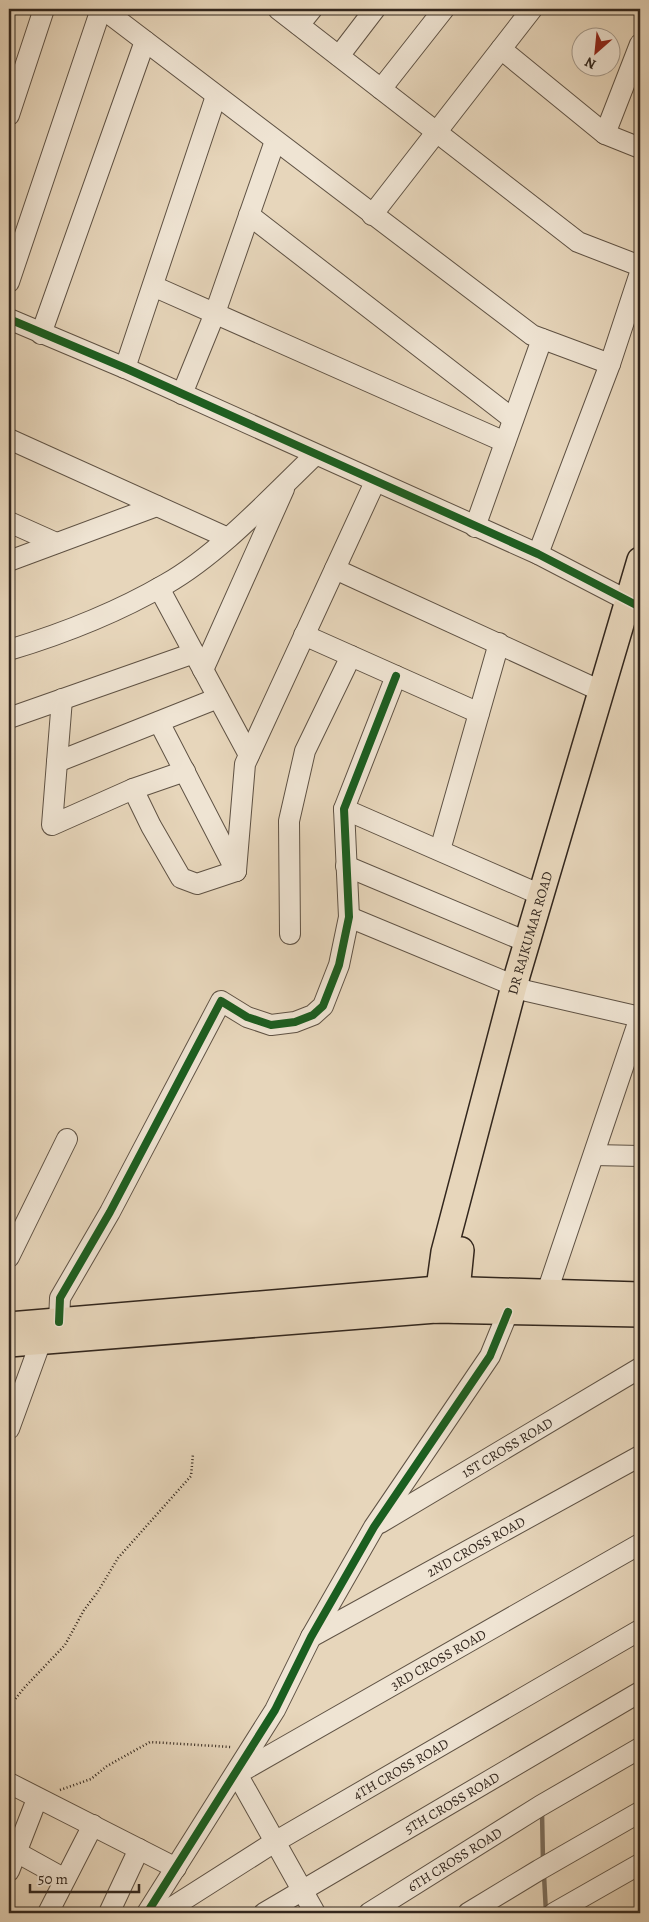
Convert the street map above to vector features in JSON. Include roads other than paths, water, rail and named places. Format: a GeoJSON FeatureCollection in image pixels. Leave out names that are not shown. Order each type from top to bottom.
{"type":"FeatureCollection","features":[{"type":"Feature","properties":{"kind":"main road","name":"DR RAJKUMAR ROAD"},"geometry":{"type":"LineString","coordinates":[[446,1300],[460,1254],[521,988],[636,605],[640,560]]}},
{"type":"Feature","properties":{"kind":"main road","name":"DR RAJKUMAR ROAD"},"geometry":{"type":"LineString","coordinates":[[521,988],[527,942],[601,691],[636,605]]}},
{"type":"Feature","properties":{"kind":"main road"},"geometry":{"type":"LineString","coordinates":[[9,1344],[446,1300],[547,1292],[640,1296]]}},
{"type":"Feature","properties":{"kind":"main road"},"geometry":{"type":"LineString","coordinates":[[9,1325],[446,1300],[508,1312],[640,1314]]}},
{"type":"Feature","properties":{"kind":"street"},"geometry":{"type":"LineString","coordinates":[[11,102],[44,9]]}},
{"type":"Feature","properties":{"kind":"street"},"geometry":{"type":"LineString","coordinates":[[9,282],[102,9],[532,335],[610,364]]}},
{"type":"Feature","properties":{"kind":"street"},"geometry":{"type":"LineString","coordinates":[[278,9],[578,242],[640,266]]}},
{"type":"Feature","properties":{"kind":"street"},"geometry":{"type":"LineString","coordinates":[[299,25],[312,9]]}},
{"type":"Feature","properties":{"kind":"street"},"geometry":{"type":"LineString","coordinates":[[339,56],[375,9]]}},
{"type":"Feature","properties":{"kind":"street"},"geometry":{"type":"LineString","coordinates":[[381,89],[444,9]]}},
{"type":"Feature","properties":{"kind":"street"},"geometry":{"type":"LineString","coordinates":[[372,215],[435,131],[532,9]]}},
{"type":"Feature","properties":{"kind":"street"},"geometry":{"type":"LineString","coordinates":[[41,334],[145,41]]}},
{"type":"Feature","properties":{"kind":"street"},"geometry":{"type":"LineString","coordinates":[[606,134],[640,44]]}},
{"type":"Feature","properties":{"kind":"street"},"geometry":{"type":"LineString","coordinates":[[501,49],[606,134],[640,148]]}},
{"type":"Feature","properties":{"kind":"street"},"geometry":{"type":"LineString","coordinates":[[125,368],[216,96]]}},
{"type":"Feature","properties":{"kind":"street"},"geometry":{"type":"LineString","coordinates":[[182,394],[215,313],[275,141]]}},
{"type":"Feature","properties":{"kind":"street"},"geometry":{"type":"LineString","coordinates":[[249,215],[513,419]]}},
{"type":"Feature","properties":{"kind":"street"},"geometry":{"type":"LineString","coordinates":[[538,554],[610,364],[640,274]]}},
{"type":"Feature","properties":{"kind":"street"},"geometry":{"type":"LineString","coordinates":[[153,286],[505,442]]}},
{"type":"Feature","properties":{"kind":"street"},"geometry":{"type":"LineString","coordinates":[[9,319],[125,368],[314,455],[538,554],[636,605]]}},
{"type":"Feature","properties":{"kind":"street"},"geometry":{"type":"LineString","coordinates":[[475,527],[542,339]]}},
{"type":"Feature","properties":{"kind":"street"},"geometry":{"type":"LineString","coordinates":[[9,440],[228,538]]}},
{"type":"Feature","properties":{"kind":"street"},"geometry":{"type":"LineString","coordinates":[[9,650],[99,617],[159,588],[228,538],[314,455]]}},
{"type":"Feature","properties":{"kind":"street"},"geometry":{"type":"LineString","coordinates":[[9,718],[62,700],[198,661],[288,480]]}},
{"type":"Feature","properties":{"kind":"street"},"geometry":{"type":"LineString","coordinates":[[236,871],[245,764],[375,482]]}},
{"type":"Feature","properties":{"kind":"street"},"geometry":{"type":"LineString","coordinates":[[9,561],[158,506]]}},
{"type":"Feature","properties":{"kind":"street"},"geometry":{"type":"LineString","coordinates":[[9,522],[56,544]]}},
{"type":"Feature","properties":{"kind":"street"},"geometry":{"type":"LineString","coordinates":[[335,569],[499,642],[601,691]]}},
{"type":"Feature","properties":{"kind":"street"},"geometry":{"type":"LineString","coordinates":[[159,588],[249,755]]}},
{"type":"Feature","properties":{"kind":"street"},"geometry":{"type":"LineString","coordinates":[[304,635],[479,713]]}},
{"type":"Feature","properties":{"kind":"street"},"geometry":{"type":"LineString","coordinates":[[440,850],[499,642]]}},
{"type":"Feature","properties":{"kind":"street"},"geometry":{"type":"LineString","coordinates":[[290,934],[289,822],[305,751],[351,656]]}},
{"type":"Feature","properties":{"kind":"street"},"geometry":{"type":"LineString","coordinates":[[59,1322],[60,1298],[110,1212],[221,1001],[247,1017],[271,1025],[295,1022],[313,1015],[323,1006],[339,965],[349,917],[344,809],[396,676]]}},
{"type":"Feature","properties":{"kind":"street"},"geometry":{"type":"LineString","coordinates":[[57,762],[218,698]]}},
{"type":"Feature","properties":{"kind":"street"},"geometry":{"type":"LineString","coordinates":[[62,700],[52,825],[133,789],[185,770]]}},
{"type":"Feature","properties":{"kind":"street"},"geometry":{"type":"LineString","coordinates":[[159,722],[236,871]]}},
{"type":"Feature","properties":{"kind":"street"},"geometry":{"type":"LineString","coordinates":[[133,789],[150,826],[181,878],[197,884],[236,871]]}},
{"type":"Feature","properties":{"kind":"street"},"geometry":{"type":"LineString","coordinates":[[344,809],[541,895]]}},
{"type":"Feature","properties":{"kind":"street"},"geometry":{"type":"LineString","coordinates":[[346,866],[527,942]]}},
{"type":"Feature","properties":{"kind":"street"},"geometry":{"type":"LineString","coordinates":[[349,917],[521,988],[640,1017],[547,1292]]}},
{"type":"Feature","properties":{"kind":"street"},"geometry":{"type":"LineString","coordinates":[[9,1257],[67,1139]]}},
{"type":"Feature","properties":{"kind":"street"},"geometry":{"type":"LineString","coordinates":[[594,1156],[640,1156]]}},
{"type":"Feature","properties":{"kind":"street"},"geometry":{"type":"LineString","coordinates":[[147,1913],[237,1774],[275,1710],[311,1637],[374,1527],[490,1356],[508,1312]]}},
{"type":"Feature","properties":{"kind":"street"},"geometry":{"type":"LineString","coordinates":[[9,1429],[41,1341]]}},
{"type":"Feature","properties":{"kind":"street","name":"1ST CROSS ROAD"},"geometry":{"type":"LineString","coordinates":[[374,1527],[640,1368]]}},
{"type":"Feature","properties":{"kind":"street","name":"2ND CROSS ROAD"},"geometry":{"type":"LineString","coordinates":[[311,1637],[640,1456]]}},
{"type":"Feature","properties":{"kind":"street","name":"3RD CROSS ROAD"},"geometry":{"type":"LineString","coordinates":[[237,1774],[640,1544]]}},
{"type":"Feature","properties":{"kind":"street","name":"4TH CROSS ROAD"},"geometry":{"type":"LineString","coordinates":[[163,1913],[274,1843],[640,1630]]}},
{"type":"Feature","properties":{"kind":"street","name":"5TH CROSS ROAD"},"geometry":{"type":"LineString","coordinates":[[264,1913],[640,1692]]}},
{"type":"Feature","properties":{"kind":"street","name":"6TH CROSS ROAD"},"geometry":{"type":"LineString","coordinates":[[369,1913],[545,1803],[640,1748]]}},
{"type":"Feature","properties":{"kind":"street"},"geometry":{"type":"LineString","coordinates":[[237,1774],[315,1913]]}},
{"type":"Feature","properties":{"kind":"street"},"geometry":{"type":"LineString","coordinates":[[9,1783],[37,1799],[93,1825],[176,1868]]}},
{"type":"Feature","properties":{"kind":"street"},"geometry":{"type":"LineString","coordinates":[[9,1871],[13,1850],[37,1799]]}},
{"type":"Feature","properties":{"kind":"street"},"geometry":{"type":"LineString","coordinates":[[468,1913],[640,1812]]}},
{"type":"Feature","properties":{"kind":"street"},"geometry":{"type":"LineString","coordinates":[[48,1913],[93,1825]]}},
{"type":"Feature","properties":{"kind":"street"},"geometry":{"type":"LineString","coordinates":[[108,1913],[139,1849]]}},
{"type":"Feature","properties":{"kind":"street"},"geometry":{"type":"LineString","coordinates":[[13,1850],[65,1879]]}},
{"type":"Feature","properties":{"kind":"street"},"geometry":{"type":"LineString","coordinates":[[554,1913],[640,1864]]}},
{"type":"Feature","properties":{"kind":"waterway"},"geometry":{"type":"LineString","coordinates":[[542,1812],[543,1862]]}},
{"type":"Feature","properties":{"kind":"waterway"},"geometry":{"type":"LineString","coordinates":[[544,1875],[546,1913]]}}]}
